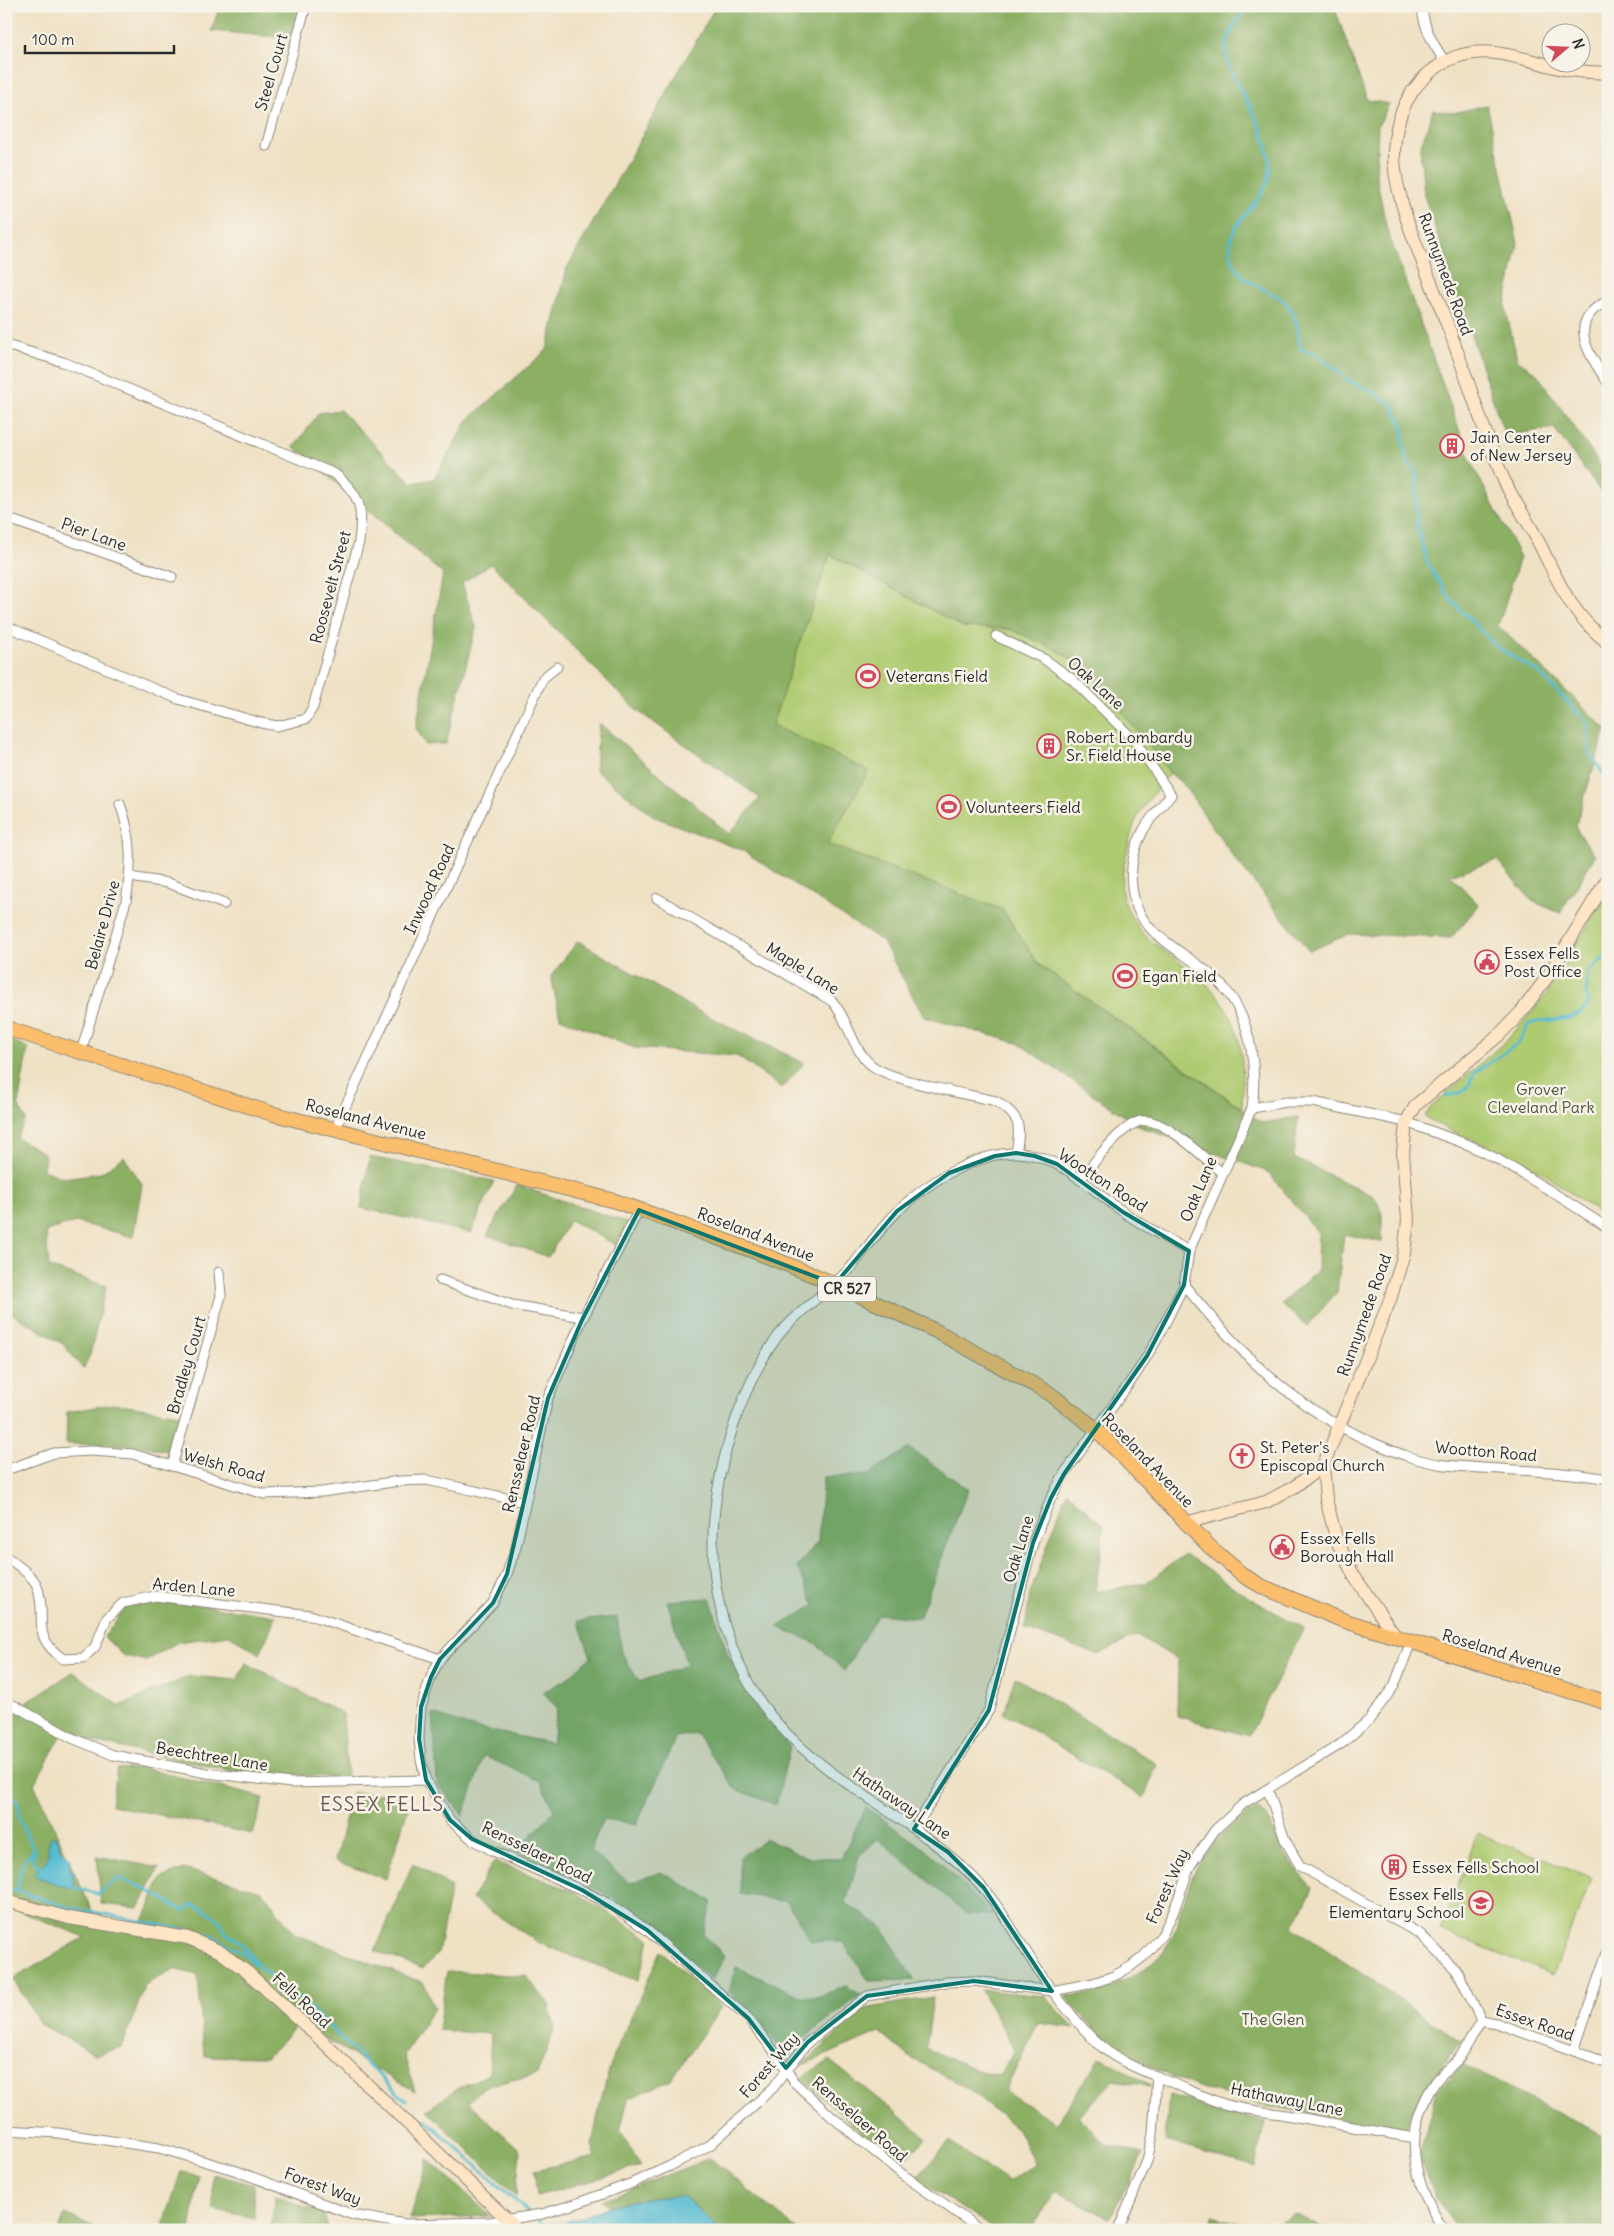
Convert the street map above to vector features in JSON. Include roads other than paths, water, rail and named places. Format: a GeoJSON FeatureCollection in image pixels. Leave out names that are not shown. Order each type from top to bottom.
{"type":"FeatureCollection","features":[{"type":"Feature","properties":{"kind":"main road","name":"Roseland Avenue"},"geometry":{"type":"LineString","coordinates":[[6,1028],[270,1113],[615,1202],[759,1253],[835,1284],[936,1331],[1049,1393],[1096,1429],[1185,1523],[1227,1563],[1262,1587],[1342,1620],[1608,1703]]}},
{"type":"Feature","properties":{"kind":"street","name":"Steel Court"},"geometry":{"type":"LineString","coordinates":[[266,146],[306,6]]}},
{"type":"Feature","properties":{"kind":"street"},"geometry":{"type":"LineString","coordinates":[[1422,6],[1422,18],[1428,34],[1445,62]]}},
{"type":"Feature","properties":{"kind":"street","name":"Runnymede Road"},"geometry":{"type":"LineString","coordinates":[[1608,73],[1561,69],[1502,52],[1479,52],[1460,56],[1445,62],[1424,77],[1411,92],[1402,110],[1394,152],[1395,173],[1404,204],[1504,480],[1573,609],[1608,643]]}},
{"type":"Feature","properties":{"kind":"street"},"geometry":{"type":"LineString","coordinates":[[1608,301],[1591,314],[1583,336],[1585,348],[1608,383]]}},
{"type":"Feature","properties":{"kind":"street","name":"Roosevelt Street"},"geometry":{"type":"LineString","coordinates":[[6,345],[63,362],[336,474],[353,491],[360,504],[362,518],[359,542],[313,707],[306,719],[293,724],[278,726],[261,723],[178,699],[6,626]]}},
{"type":"Feature","properties":{"kind":"street","name":"Pier Lane"},"geometry":{"type":"LineString","coordinates":[[6,518],[172,578]]}},
{"type":"Feature","properties":{"kind":"street","name":"Oak Lane"},"geometry":{"type":"LineString","coordinates":[[914,1828],[989,1710],[1033,1543],[1064,1474],[1136,1374],[1155,1343],[1184,1284],[1189,1250],[1252,1108],[1253,1063],[1245,1028],[1238,1009],[1210,972],[1150,927],[1139,913],[1134,898],[1132,872],[1139,840],[1151,819],[1171,795],[1135,741],[1072,679],[1044,658],[996,636]]}},
{"type":"Feature","properties":{"kind":"street","name":"Inwood Road"},"geometry":{"type":"LineString","coordinates":[[335,1129],[543,678],[557,667]]}},
{"type":"Feature","properties":{"kind":"street","name":"Belaire Drive"},"geometry":{"type":"LineString","coordinates":[[81,1052],[126,901],[130,876],[131,846],[128,826],[120,804]]}},
{"type":"Feature","properties":{"kind":"street"},"geometry":{"type":"LineString","coordinates":[[130,876],[168,883],[224,904]]}},
{"type":"Feature","properties":{"kind":"street"},"geometry":{"type":"LineString","coordinates":[[1406,1122],[1416,1105],[1498,1036],[1522,1011],[1548,976],[1608,878]]}},
{"type":"Feature","properties":{"kind":"street","name":"Maple Lane"},"geometry":{"type":"LineString","coordinates":[[657,898],[832,1001],[842,1012],[854,1043],[869,1064],[888,1075],[996,1101],[1008,1109],[1015,1115],[1020,1129],[1016,1153]]}},
{"type":"Feature","properties":{"kind":"street"},"geometry":{"type":"LineString","coordinates":[[1252,1108],[1286,1102],[1313,1102],[1406,1122],[1469,1146],[1499,1160],[1550,1190],[1608,1228]]}},
{"type":"Feature","properties":{"kind":"street"},"geometry":{"type":"LineString","coordinates":[[1080,1180],[1108,1145],[1140,1121],[1149,1121],[1165,1127],[1222,1172]]}},
{"type":"Feature","properties":{"kind":"street","name":"Runnymede Road"},"geometry":{"type":"LineString","coordinates":[[1395,1636],[1354,1576],[1337,1541],[1326,1499],[1323,1466],[1390,1300],[1404,1253],[1408,1220],[1404,1153],[1406,1122]]}},
{"type":"Feature","properties":{"kind":"street","name":"Wootton Road"},"geometry":{"type":"LineString","coordinates":[[835,1284],[897,1211],[915,1196],[949,1173],[979,1160],[1016,1153],[1035,1156],[1058,1164],[1123,1212],[1189,1250]]}},
{"type":"Feature","properties":{"kind":"street","name":"Rensselaer Road"},"geometry":{"type":"LineString","coordinates":[[639,1210],[584,1317],[548,1398],[524,1502],[516,1547],[507,1574],[493,1603],[440,1659],[431,1677],[421,1707],[419,1739],[421,1760],[426,1780],[450,1820],[472,1839],[493,1851],[582,1890],[613,1906],[648,1930],[748,2018],[786,2068],[794,2082],[863,2143],[933,2197],[981,2230]]}},
{"type":"Feature","properties":{"kind":"street","name":"Bradley Court"},"geometry":{"type":"LineString","coordinates":[[172,1466],[222,1296],[219,1272]]}},
{"type":"Feature","properties":{"kind":"street"},"geometry":{"type":"LineString","coordinates":[[440,1280],[512,1305],[584,1317]]}},
{"type":"Feature","properties":{"kind":"street","name":"Hathaway Lane"},"geometry":{"type":"LineString","coordinates":[[835,1284],[793,1320],[779,1336],[759,1366],[744,1398],[730,1437],[717,1497],[712,1549],[721,1608],[735,1655],[745,1677],[772,1718],[824,1768],[948,1852],[984,1888],[1052,1991],[1103,2048],[1157,2076],[1226,2104],[1414,2138]]}},
{"type":"Feature","properties":{"kind":"street","name":"Wootton Road"},"geometry":{"type":"LineString","coordinates":[[1184,1284],[1221,1329],[1262,1370],[1306,1406],[1338,1425],[1410,1458],[1445,1465],[1572,1473],[1608,1479]]}},
{"type":"Feature","properties":{"kind":"street","name":"Welsh Road"},"geometry":{"type":"LineString","coordinates":[[6,1470],[54,1453],[91,1451],[133,1454],[264,1494],[322,1492],[427,1480],[524,1502]]}},
{"type":"Feature","properties":{"kind":"street"},"geometry":{"type":"LineString","coordinates":[[1185,1523],[1266,1502],[1294,1487],[1323,1466]]}},
{"type":"Feature","properties":{"kind":"street","name":"Arden Lane"},"geometry":{"type":"LineString","coordinates":[[6,1556],[36,1583],[41,1600],[41,1632],[49,1648],[63,1659],[83,1658],[95,1647],[107,1618],[123,1603],[155,1596],[310,1615],[440,1659]]}},
{"type":"Feature","properties":{"kind":"street","name":"Forest Way"},"geometry":{"type":"LineString","coordinates":[[520,2224],[542,2214],[630,2184],[710,2145],[773,2088],[786,2068],[808,2042],[856,2002],[867,1996],[956,1981],[974,1981],[1052,1991],[1074,1988],[1114,1976],[1143,1957],[1168,1925],[1183,1880],[1201,1848],[1229,1817],[1243,1804],[1341,1744],[1369,1720],[1394,1686],[1411,1642]]}},
{"type":"Feature","properties":{"kind":"street","name":"Beechtree Lane"},"geometry":{"type":"LineString","coordinates":[[6,1701],[57,1730],[113,1755],[207,1773],[291,1783],[426,1780]]}},
{"type":"Feature","properties":{"kind":"street"},"geometry":{"type":"LineString","coordinates":[[1268,1790],[1285,1840],[1300,1866],[1420,1934],[1458,1972],[1480,2020],[1460,2058],[1437,2080],[1422,2105],[1414,2138],[1416,2168],[1433,2213],[1444,2230]]}},
{"type":"Feature","properties":{"kind":"street","name":"Fells Road"},"geometry":{"type":"LineString","coordinates":[[6,1901],[69,1918],[188,1938],[205,1944],[232,1960],[318,2037],[508,2220],[520,2224]]}},
{"type":"Feature","properties":{"kind":"street"},"geometry":{"type":"LineString","coordinates":[[1574,2051],[1608,1949]]}},
{"type":"Feature","properties":{"kind":"street","name":"Essex Road"},"geometry":{"type":"LineString","coordinates":[[1480,2020],[1496,2022],[1608,2063]]}},
{"type":"Feature","properties":{"kind":"street"},"geometry":{"type":"LineString","coordinates":[[1118,2230],[1147,2161],[1153,2134],[1157,2076]]}},
{"type":"Feature","properties":{"kind":"street","name":"Forest Way"},"geometry":{"type":"LineString","coordinates":[[6,2130],[58,2133],[159,2148],[234,2170],[353,2215],[406,2227],[508,2220]]}},
{"type":"Feature","properties":{"kind":"water"},"geometry":{"type":"Polygon","coordinates":[[[51,1837],[57,1837],[61,1849],[70,1859],[71,1871],[75,1872],[72,1879],[75,1884],[69,1888],[37,1877],[35,1874],[47,1858],[51,1837]]]}},
{"type":"Feature","properties":{"kind":"water"},"geometry":{"type":"Polygon","coordinates":[[[683,2196],[720,2230],[545,2230],[543,2225],[548,2222],[556,2223],[571,2220],[611,2206],[629,2202],[683,2196]]]}},
{"type":"Feature","properties":{"kind":"waterway"},"geometry":{"type":"LineString","coordinates":[[1247,6],[1229,35],[1226,57],[1265,139],[1269,157],[1269,176],[1266,186],[1233,233],[1230,242],[1233,263],[1244,278],[1276,295],[1288,305],[1296,323],[1301,350],[1315,353],[1351,382],[1373,392],[1392,405],[1402,424],[1406,461],[1417,473],[1416,520],[1427,563],[1450,599],[1497,647],[1539,673],[1588,723],[1588,752],[1608,780]]}},
{"type":"Feature","properties":{"kind":"waterway"},"geometry":{"type":"LineString","coordinates":[[1446,1096],[1462,1092],[1469,1085],[1474,1073],[1517,1044],[1529,1024],[1571,1017],[1584,1010],[1589,1002],[1586,993],[1588,972],[1608,954]]}},
{"type":"Feature","properties":{"kind":"waterway"},"geometry":{"type":"LineString","coordinates":[[6,1785],[18,1804],[20,1820],[34,1850],[22,1864],[17,1891],[67,1907],[211,1935],[241,1952],[309,2007],[406,2101]]}},
{"type":"Feature","properties":{"kind":"waterway"},"geometry":{"type":"LineString","coordinates":[[34,1850],[34,1862],[40,1867]]}},
{"type":"Feature","properties":{"kind":"waterway"},"geometry":{"type":"LineString","coordinates":[[73,1887],[98,1894],[118,1878],[146,1889],[184,1911],[192,1905],[202,1908],[219,1920],[226,1933],[240,1942],[257,1963]]}},
{"type":"Feature","properties":{"kind":"waterway"},"geometry":{"type":"LineString","coordinates":[[6,1887],[17,1891]]}},
{"type":"Feature","properties":{"kind":"waterway"},"geometry":{"type":"LineString","coordinates":[[425,2119],[529,2213]]}},
{"type":"Feature","properties":{"kind":"waterway"},"geometry":{"type":"LineString","coordinates":[[534,2217],[543,2225]]}},
{"type":"Feature","properties":{"kind":"place","name":"Jain Center of New Jersey"},"geometry":{"type":"Point","coordinates":[1452,446]}},
{"type":"Feature","properties":{"kind":"place","name":"Veterans Field"},"geometry":{"type":"Point","coordinates":[868,676]}},
{"type":"Feature","properties":{"kind":"place","name":"Robert Lombardy Sr. Field House"},"geometry":{"type":"Point","coordinates":[1049,746]}},
{"type":"Feature","properties":{"kind":"place","name":"Volunteers Field"},"geometry":{"type":"Point","coordinates":[949,807]}},
{"type":"Feature","properties":{"kind":"place","name":"Essex Fells Post Office"},"geometry":{"type":"Point","coordinates":[1487,962]}},
{"type":"Feature","properties":{"kind":"place","name":"Egan Field"},"geometry":{"type":"Point","coordinates":[1125,976]}},
{"type":"Feature","properties":{"kind":"place","name":"St. Peter's Episcopal Church"},"geometry":{"type":"Point","coordinates":[1242,1456]}},
{"type":"Feature","properties":{"kind":"place","name":"Essex Fells Borough Hall"},"geometry":{"type":"Point","coordinates":[1282,1547]}},
{"type":"Feature","properties":{"kind":"place","name":"Essex Fells School"},"geometry":{"type":"Point","coordinates":[1394,1867]}},
{"type":"Feature","properties":{"kind":"place","name":"Essex Fells Elementary School"},"geometry":{"type":"Point","coordinates":[1481,1903]}},
{"type":"Feature","properties":{"kind":"district","name":"ESSEX FELLS"},"geometry":{"type":"Point","coordinates":[382,1804]}},
{"type":"Feature","properties":{"kind":"park label","name":"Grover Cleveland Park"},"geometry":{"type":"Point","coordinates":[1541,1098]}},
{"type":"Feature","properties":{"kind":"park label","name":"The Glen"},"geometry":{"type":"Point","coordinates":[1273,2019]}}]}
